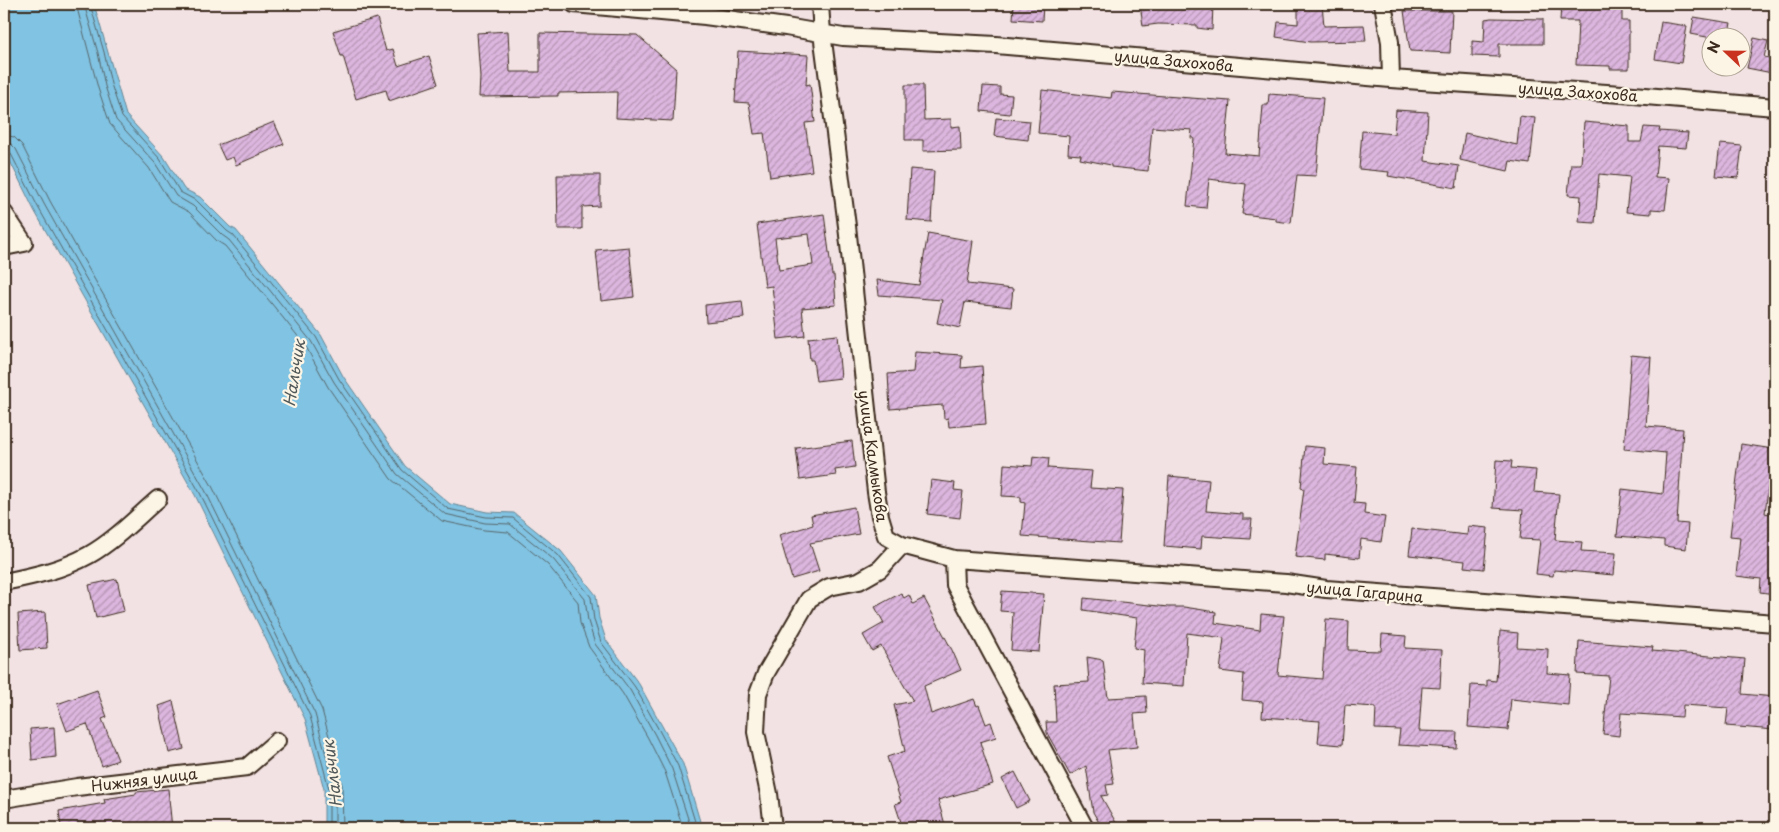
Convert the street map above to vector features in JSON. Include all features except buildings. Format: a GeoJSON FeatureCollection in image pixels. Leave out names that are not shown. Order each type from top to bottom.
{"type":"FeatureCollection","features":[{"type":"Feature","properties":{"kind":"street","name":"улица Захохова"},"geometry":{"type":"LineString","coordinates":[[574,4],[705,16],[843,37],[996,45],[1391,78],[1775,106]]}},
{"type":"Feature","properties":{"kind":"street","name":"улица Калмыкова"},"geometry":{"type":"LineString","coordinates":[[820,4],[880,516],[886,536],[902,545],[954,559]]}},
{"type":"Feature","properties":{"kind":"street"},"geometry":{"type":"LineString","coordinates":[[1382,4],[1390,42],[1391,78]]}},
{"type":"Feature","properties":{"kind":"street"},"geometry":{"type":"LineString","coordinates":[[4,213],[24,243],[4,247]]}},
{"type":"Feature","properties":{"kind":"street"},"geometry":{"type":"LineString","coordinates":[[4,582],[62,567],[90,555],[124,529],[158,499]]}},
{"type":"Feature","properties":{"kind":"street"},"geometry":{"type":"LineString","coordinates":[[773,828],[769,794],[756,732],[758,694],[766,672],[809,599],[829,587],[859,581],[880,569],[902,545]]}},
{"type":"Feature","properties":{"kind":"street"},"geometry":{"type":"LineString","coordinates":[[954,559],[955,585],[1084,828]]}},
{"type":"Feature","properties":{"kind":"street","name":"улица Гагарина"},"geometry":{"type":"LineString","coordinates":[[954,559],[1286,583],[1326,589],[1775,623]]}},
{"type":"Feature","properties":{"kind":"street","name":"Нижняя улица"},"geometry":{"type":"LineString","coordinates":[[4,799],[77,787],[246,766],[277,741]]}},
{"type":"Feature","properties":{"kind":"water","name":"Нальчик"},"geometry":{"type":"Polygon","coordinates":[[[4,4],[94,4],[126,115],[164,157],[184,189],[200,197],[230,227],[236,230],[321,335],[343,376],[405,466],[450,504],[487,512],[514,513],[561,551],[596,595],[599,618],[606,640],[639,684],[683,764],[702,828],[324,828],[324,789],[305,719],[195,495],[34,210],[4,149],[4,4]]]}}]}
